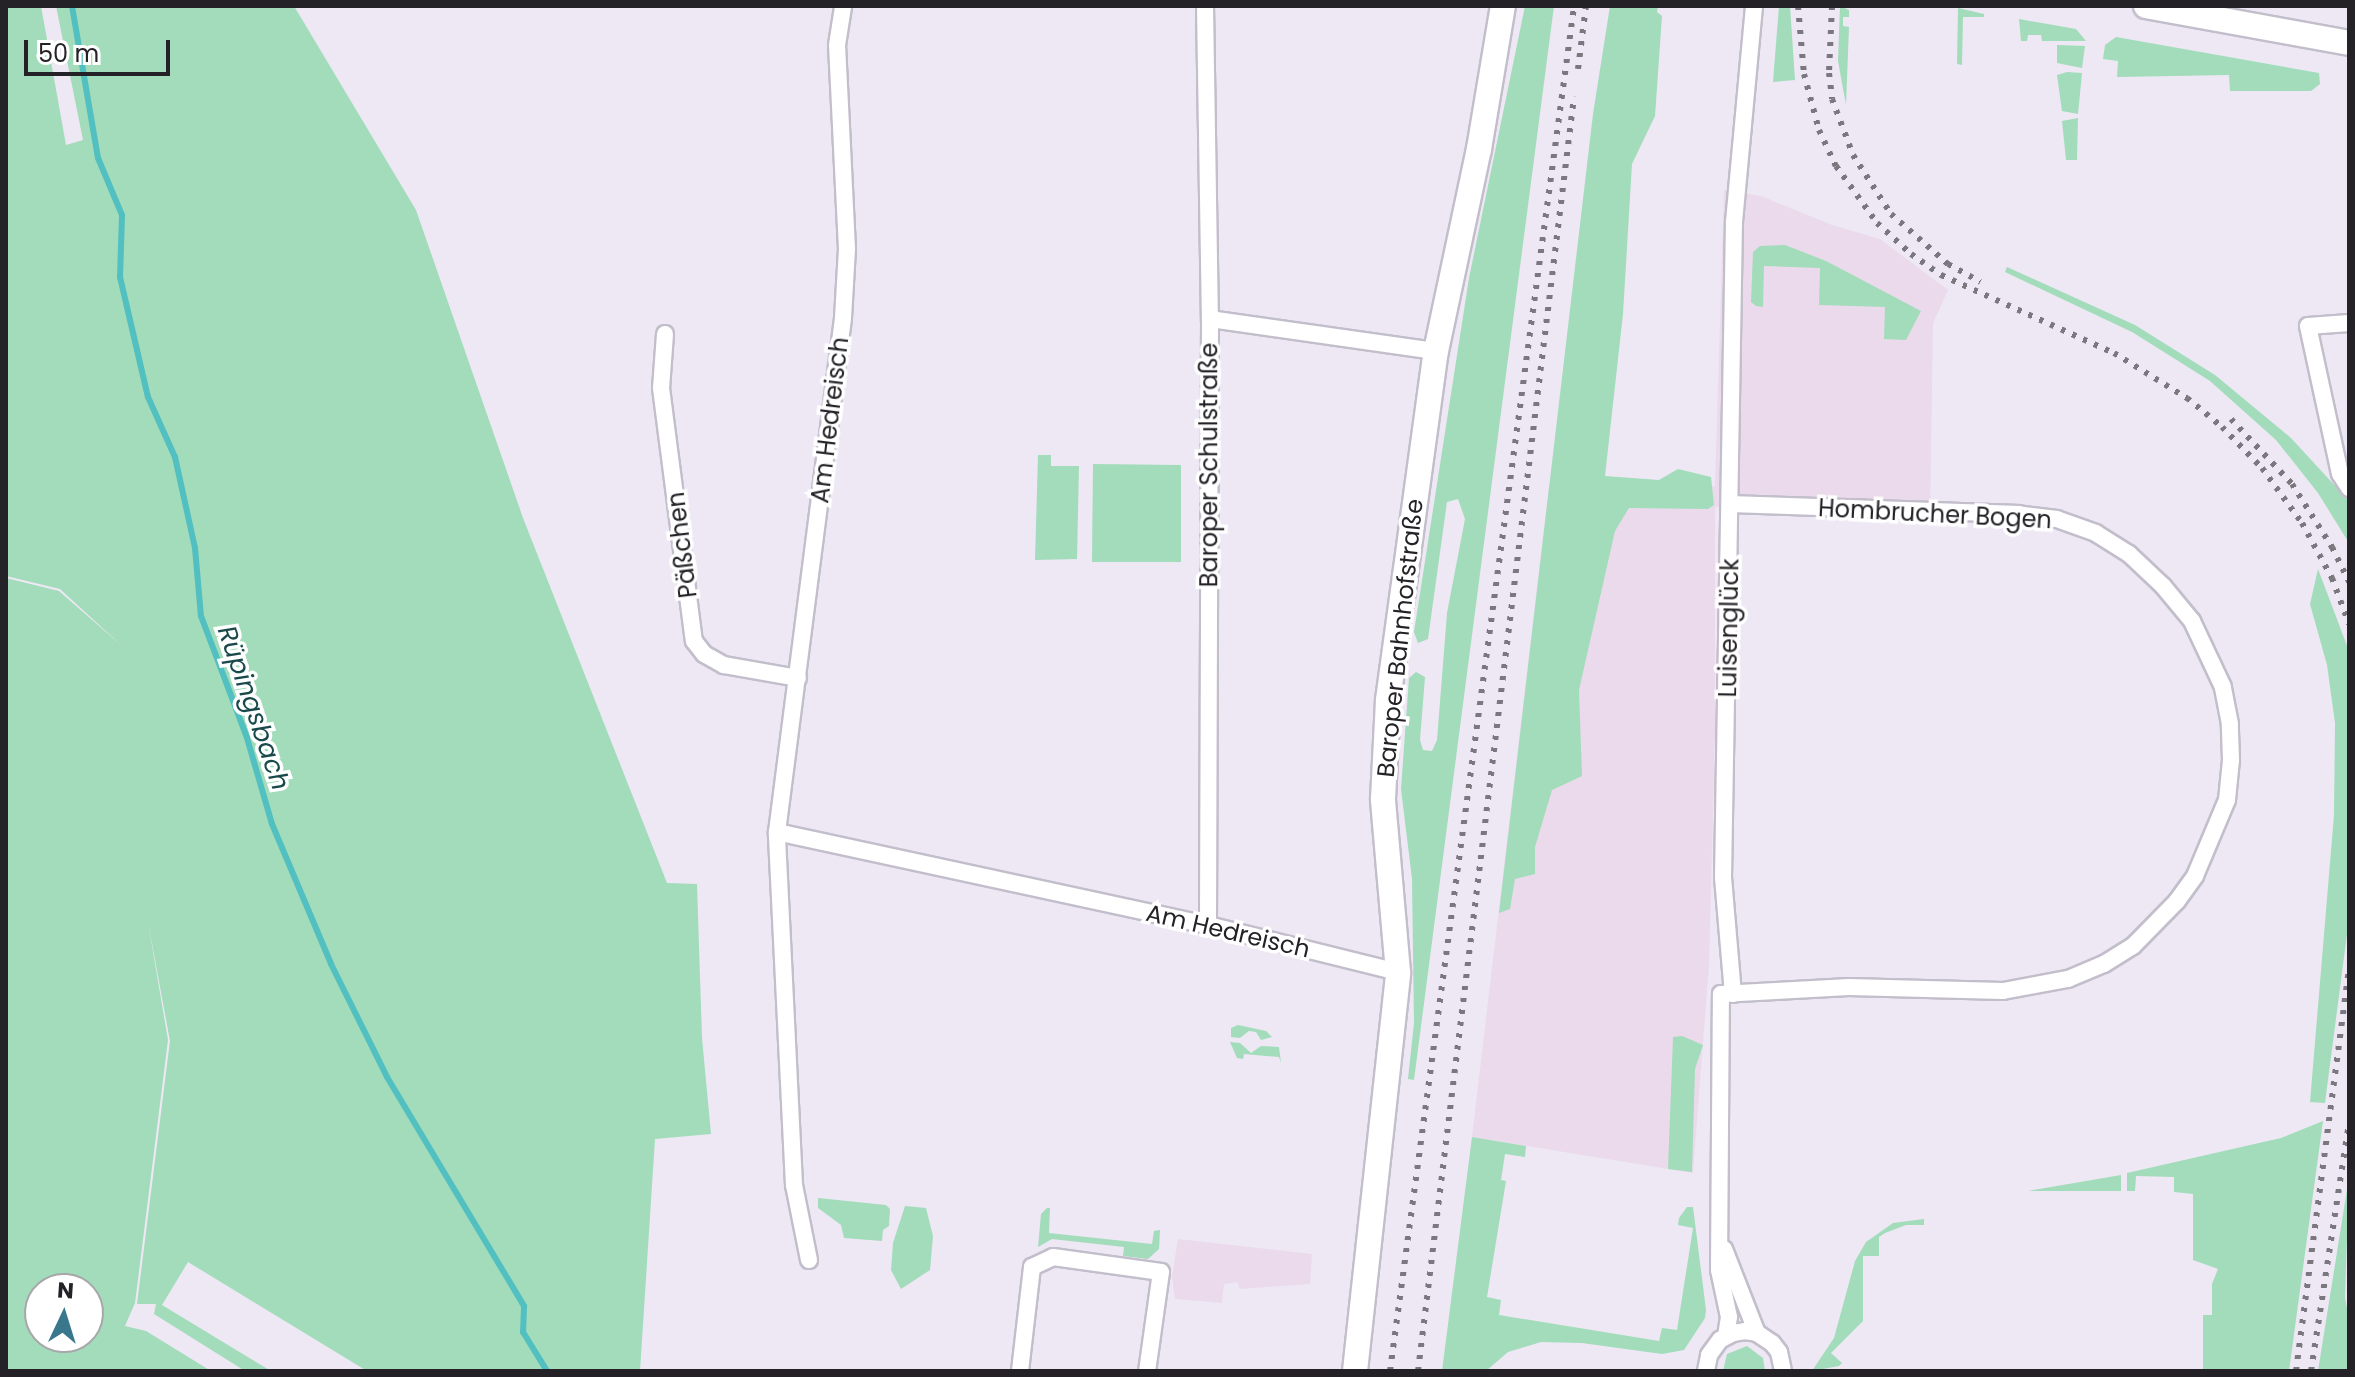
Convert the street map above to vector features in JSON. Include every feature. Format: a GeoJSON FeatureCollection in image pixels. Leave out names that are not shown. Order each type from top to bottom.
{"type":"FeatureCollection","features":[{"type":"Feature","properties":{"kind":"street","name":"Am Hedreisch"},"geometry":{"type":"LineString","coordinates":[[809,1260],[794,1185],[777,832],[844,305],[847,249],[837,55],[843,6]]}},
{"type":"Feature","properties":{"kind":"street","name":"Baroper Schulstraße"},"geometry":{"type":"LineString","coordinates":[[1205,6],[1210,319],[1208,925]]}},
{"type":"Feature","properties":{"kind":"street","name":"Baroper Bahnhofstraße"},"geometry":{"type":"LineString","coordinates":[[1355,1371],[1398,972],[1383,799],[1385,742],[1436,351],[1479,149],[1503,6]]}},
{"type":"Feature","properties":{"kind":"street","name":"Luisenglück"},"geometry":{"type":"LineString","coordinates":[[1726,1336],[1729,1317],[1719,1270],[1721,994],[1733,994],[1723,878],[1736,177],[1754,6]]}},
{"type":"Feature","properties":{"kind":"street"},"geometry":{"type":"LineString","coordinates":[[2146,6],[2349,43]]}},
{"type":"Feature","properties":{"kind":"street"},"geometry":{"type":"LineString","coordinates":[[1210,319],[1436,351]]}},
{"type":"Feature","properties":{"kind":"street"},"geometry":{"type":"LineString","coordinates":[[2349,323],[2308,326],[2340,474],[2349,488]]}},
{"type":"Feature","properties":{"kind":"street","name":"Päßchen"},"geometry":{"type":"LineString","coordinates":[[665,334],[661,388],[694,641],[704,654],[724,665],[798,678]]}},
{"type":"Feature","properties":{"kind":"street","name":"Hombrucher Bogen"},"geometry":{"type":"LineString","coordinates":[[1731,504],[2019,514],[2057,519],[2096,533],[2129,554],[2163,586],[2192,621],[2223,687],[2230,724],[2231,760],[2227,800],[2195,876],[2177,901],[2133,946],[2104,964],[2068,979],[2003,991],[1849,987],[1733,994]]}},
{"type":"Feature","properties":{"kind":"street","name":"Am Hedreisch"},"geometry":{"type":"LineString","coordinates":[[777,832],[1208,925],[1398,972]]}},
{"type":"Feature","properties":{"kind":"street","name":"Luisenglück"},"geometry":{"type":"LineString","coordinates":[[1721,1240],[1757,1333],[1779,1352],[1783,1371]]}},
{"type":"Feature","properties":{"kind":"street"},"geometry":{"type":"LineString","coordinates":[[1020,1371],[1032,1267],[1053,1257],[1161,1272],[1147,1371]]}},
{"type":"Feature","properties":{"kind":"street"},"geometry":{"type":"LineString","coordinates":[[1706,1371],[1711,1351],[1726,1336],[1739,1331],[1757,1333]]}},
{"type":"Feature","properties":{"kind":"shaded area"},"geometry":{"type":"Polygon","coordinates":[[[1724,190],[1761,196],[1832,225],[1880,239],[1948,290],[1933,323],[1930,516],[1715,507],[1715,735],[1709,965],[1693,1173],[1472,1137],[1549,486],[1715,486],[1724,190]]]}},
{"type":"Feature","properties":{"kind":"shaded area"},"geometry":{"type":"Polygon","coordinates":[[[1178,1239],[1312,1254],[1310,1284],[1239,1289],[1238,1282],[1224,1284],[1222,1303],[1175,1299],[1172,1277],[1178,1239]]]}},
{"type":"Feature","properties":{"kind":"green space"},"geometry":{"type":"Polygon","coordinates":[[[6,6],[41,6],[66,145],[83,140],[56,6],[294,6],[416,210],[523,518],[667,883],[697,884],[702,1038],[711,1134],[655,1139],[640,1371],[367,1371],[188,1262],[162,1305],[271,1371],[245,1371],[154,1314],[156,1304],[137,1304],[170,1041],[148,922],[168,1040],[135,1303],[125,1326],[146,1331],[211,1371],[6,1371],[6,578],[59,591],[122,646],[60,589],[6,576],[6,6]]]}},
{"type":"Feature","properties":{"kind":"green space"},"geometry":{"type":"Polygon","coordinates":[[[1525,6],[1554,6],[1414,1080],[1408,1079],[1414,1023],[1412,879],[1401,789],[1409,678],[1416,672],[1425,677],[1420,740],[1423,750],[1432,751],[1437,740],[1447,613],[1465,519],[1458,499],[1447,502],[1428,639],[1418,643],[1414,632],[1469,278],[1525,6]]]}},
{"type":"Feature","properties":{"kind":"green space"},"geometry":{"type":"Polygon","coordinates":[[[1610,6],[1658,6],[1657,12],[1662,16],[1655,116],[1632,164],[1623,314],[1605,476],[1659,480],[1678,469],[1711,477],[1714,505],[1708,509],[1629,508],[1615,531],[1579,690],[1582,776],[1552,790],[1535,847],[1535,874],[1515,879],[1510,909],[1499,913],[1593,114],[1610,6]]]}},
{"type":"Feature","properties":{"kind":"green space"},"geometry":{"type":"Polygon","coordinates":[[[1779,6],[1790,6],[1795,80],[1773,82],[1779,6]]]}},
{"type":"Feature","properties":{"kind":"green space"},"geometry":{"type":"Polygon","coordinates":[[[1840,6],[1849,10],[1849,17],[1843,17],[1843,26],[1849,27],[1846,105],[1838,61],[1840,6]]]}},
{"type":"Feature","properties":{"kind":"green space"},"geometry":{"type":"Polygon","coordinates":[[[1958,8],[1984,14],[1984,17],[1963,17],[1962,65],[1957,64],[1958,8]]]}},
{"type":"Feature","properties":{"kind":"green space"},"geometry":{"type":"Polygon","coordinates":[[[2019,19],[2076,29],[2086,41],[2042,41],[2041,35],[2028,35],[2027,41],[2021,41],[2019,19]]]}},
{"type":"Feature","properties":{"kind":"green space"},"geometry":{"type":"Polygon","coordinates":[[[2116,37],[2319,73],[2320,84],[2311,91],[2230,91],[2229,75],[2117,77],[2118,61],[2103,59],[2105,45],[2116,37]]]}},
{"type":"Feature","properties":{"kind":"green space"},"geometry":{"type":"Polygon","coordinates":[[[2057,45],[2085,46],[2082,68],[2057,63],[2057,45]]]}},
{"type":"Feature","properties":{"kind":"green space"},"geometry":{"type":"Polygon","coordinates":[[[2082,73],[2078,114],[2062,111],[2057,75],[2082,73]]]}},
{"type":"Feature","properties":{"kind":"green space"},"geometry":{"type":"Polygon","coordinates":[[[2078,118],[2077,160],[2066,160],[2062,121],[2078,118]]]}},
{"type":"Feature","properties":{"kind":"green space"},"geometry":{"type":"Polygon","coordinates":[[[1785,245],[1826,261],[1921,311],[1906,340],[1884,339],[1885,307],[1819,305],[1820,268],[1764,266],[1763,307],[1756,306],[1751,302],[1753,252],[1760,246],[1785,245]]]}},
{"type":"Feature","properties":{"kind":"green space"},"geometry":{"type":"Polygon","coordinates":[[[2007,267],[2135,325],[2215,375],[2291,438],[2349,501],[2349,543],[2318,493],[2276,440],[2210,381],[2132,332],[2005,272],[2007,267]]]}},
{"type":"Feature","properties":{"kind":"green space"},"geometry":{"type":"Polygon","coordinates":[[[1038,455],[1051,455],[1051,466],[1079,466],[1077,559],[1035,560],[1038,455]]]}},
{"type":"Feature","properties":{"kind":"green space"},"geometry":{"type":"Polygon","coordinates":[[[1093,464],[1181,465],[1181,562],[1092,562],[1093,464]]]}},
{"type":"Feature","properties":{"kind":"green space"},"geometry":{"type":"Polygon","coordinates":[[[2318,569],[2349,651],[2349,919],[2325,1103],[2310,1102],[2334,815],[2335,723],[2327,665],[2310,604],[2318,569]]]}},
{"type":"Feature","properties":{"kind":"green space"},"geometry":{"type":"Polygon","coordinates":[[[1238,1025],[1266,1031],[1272,1037],[1261,1040],[1256,1032],[1249,1031],[1240,1038],[1231,1037],[1231,1028],[1238,1025]]]}},
{"type":"Feature","properties":{"kind":"green space"},"geometry":{"type":"Polygon","coordinates":[[[1682,1036],[1703,1045],[1695,1069],[1692,1172],[1668,1169],[1673,1037],[1682,1036]]]}},
{"type":"Feature","properties":{"kind":"green space"},"geometry":{"type":"Polygon","coordinates":[[[1230,1042],[1240,1043],[1251,1053],[1261,1046],[1279,1047],[1281,1063],[1279,1057],[1244,1054],[1243,1059],[1237,1058],[1230,1042]]]}},
{"type":"Feature","properties":{"kind":"green space"},"geometry":{"type":"Polygon","coordinates":[[[2323,1121],[2289,1371],[2203,1371],[2203,1315],[2212,1315],[2212,1284],[2218,1269],[2193,1260],[2193,1194],[2174,1192],[2174,1177],[2136,1176],[2135,1191],[2127,1191],[2127,1173],[2281,1138],[2323,1121]]]}},
{"type":"Feature","properties":{"kind":"green space"},"geometry":{"type":"Polygon","coordinates":[[[1472,1137],[1526,1146],[1525,1157],[1505,1154],[1501,1180],[1506,1181],[1487,1297],[1501,1300],[1499,1315],[1659,1341],[1662,1328],[1677,1330],[1693,1228],[1678,1225],[1687,1207],[1693,1207],[1706,1310],[1705,1318],[1684,1350],[1662,1354],[1582,1343],[1541,1342],[1508,1352],[1486,1371],[1442,1371],[1472,1137]]]}},
{"type":"Feature","properties":{"kind":"green space"},"geometry":{"type":"Polygon","coordinates":[[[2121,1175],[2121,1191],[2028,1191],[2121,1175]]]}},
{"type":"Feature","properties":{"kind":"green space"},"geometry":{"type":"Polygon","coordinates":[[[2349,1177],[2345,1298],[2349,1318],[2349,1371],[2318,1371],[2349,1177]]]}},
{"type":"Feature","properties":{"kind":"green space"},"geometry":{"type":"Polygon","coordinates":[[[818,1198],[886,1205],[890,1209],[889,1226],[883,1230],[882,1241],[844,1238],[841,1225],[818,1208],[818,1198]]]}},
{"type":"Feature","properties":{"kind":"green space"},"geometry":{"type":"Polygon","coordinates":[[[905,1206],[926,1208],[933,1236],[930,1270],[901,1289],[891,1270],[893,1243],[905,1206]]]}},
{"type":"Feature","properties":{"kind":"green space"},"geometry":{"type":"Polygon","coordinates":[[[1050,1208],[1049,1233],[1152,1244],[1154,1231],[1160,1230],[1159,1249],[1148,1259],[1123,1256],[1124,1247],[1052,1239],[1038,1247],[1041,1214],[1050,1208]]]}},
{"type":"Feature","properties":{"kind":"green space"},"geometry":{"type":"Polygon","coordinates":[[[1924,1219],[1924,1225],[1906,1225],[1879,1237],[1879,1256],[1863,1256],[1863,1321],[1831,1353],[1842,1363],[1839,1366],[1812,1371],[1834,1338],[1855,1261],[1866,1242],[1893,1223],[1924,1219]]]}},
{"type":"Feature","properties":{"kind":"green space"},"geometry":{"type":"Polygon","coordinates":[[[1747,1346],[1763,1358],[1765,1371],[1723,1371],[1727,1354],[1747,1346]]]}},
{"type":"Feature","properties":{"kind":"waterway","name":"Rüpingsbach"},"geometry":{"type":"LineString","coordinates":[[72,6],[98,158],[122,215],[120,277],[148,397],[175,457],[195,548],[201,616],[247,738],[272,824],[331,964],[387,1077],[524,1306],[523,1332],[547,1371]]}},
{"type":"Feature","properties":{"kind":"railway"},"geometry":{"type":"LineString","coordinates":[[1390,1371],[1574,6]]}},
{"type":"Feature","properties":{"kind":"railway"},"geometry":{"type":"LineString","coordinates":[[1578,69],[1586,6]]}},
{"type":"Feature","properties":{"kind":"railway"},"geometry":{"type":"LineString","coordinates":[[1798,6],[1804,74],[1819,130],[1836,166],[1877,223],[1911,254],[1941,275],[2114,353],[2187,398],[2222,427],[2262,468],[2302,523],[2332,578],[2349,624]]}},
{"type":"Feature","properties":{"kind":"railway"},"geometry":{"type":"LineString","coordinates":[[1832,6],[1829,73],[1832,99],[1853,155],[1891,214],[1948,264],[1980,282]]}},
{"type":"Feature","properties":{"kind":"railway"},"geometry":{"type":"LineString","coordinates":[[1418,1371],[1574,97]]}},
{"type":"Feature","properties":{"kind":"railway"},"geometry":{"type":"LineString","coordinates":[[2231,419],[2292,484],[2332,547],[2349,582]]}},
{"type":"Feature","properties":{"kind":"railway"},"geometry":{"type":"LineString","coordinates":[[2296,1371],[2349,971]]}},
{"type":"Feature","properties":{"kind":"railway"},"geometry":{"type":"LineString","coordinates":[[2311,1371],[2349,1124]]}}]}
